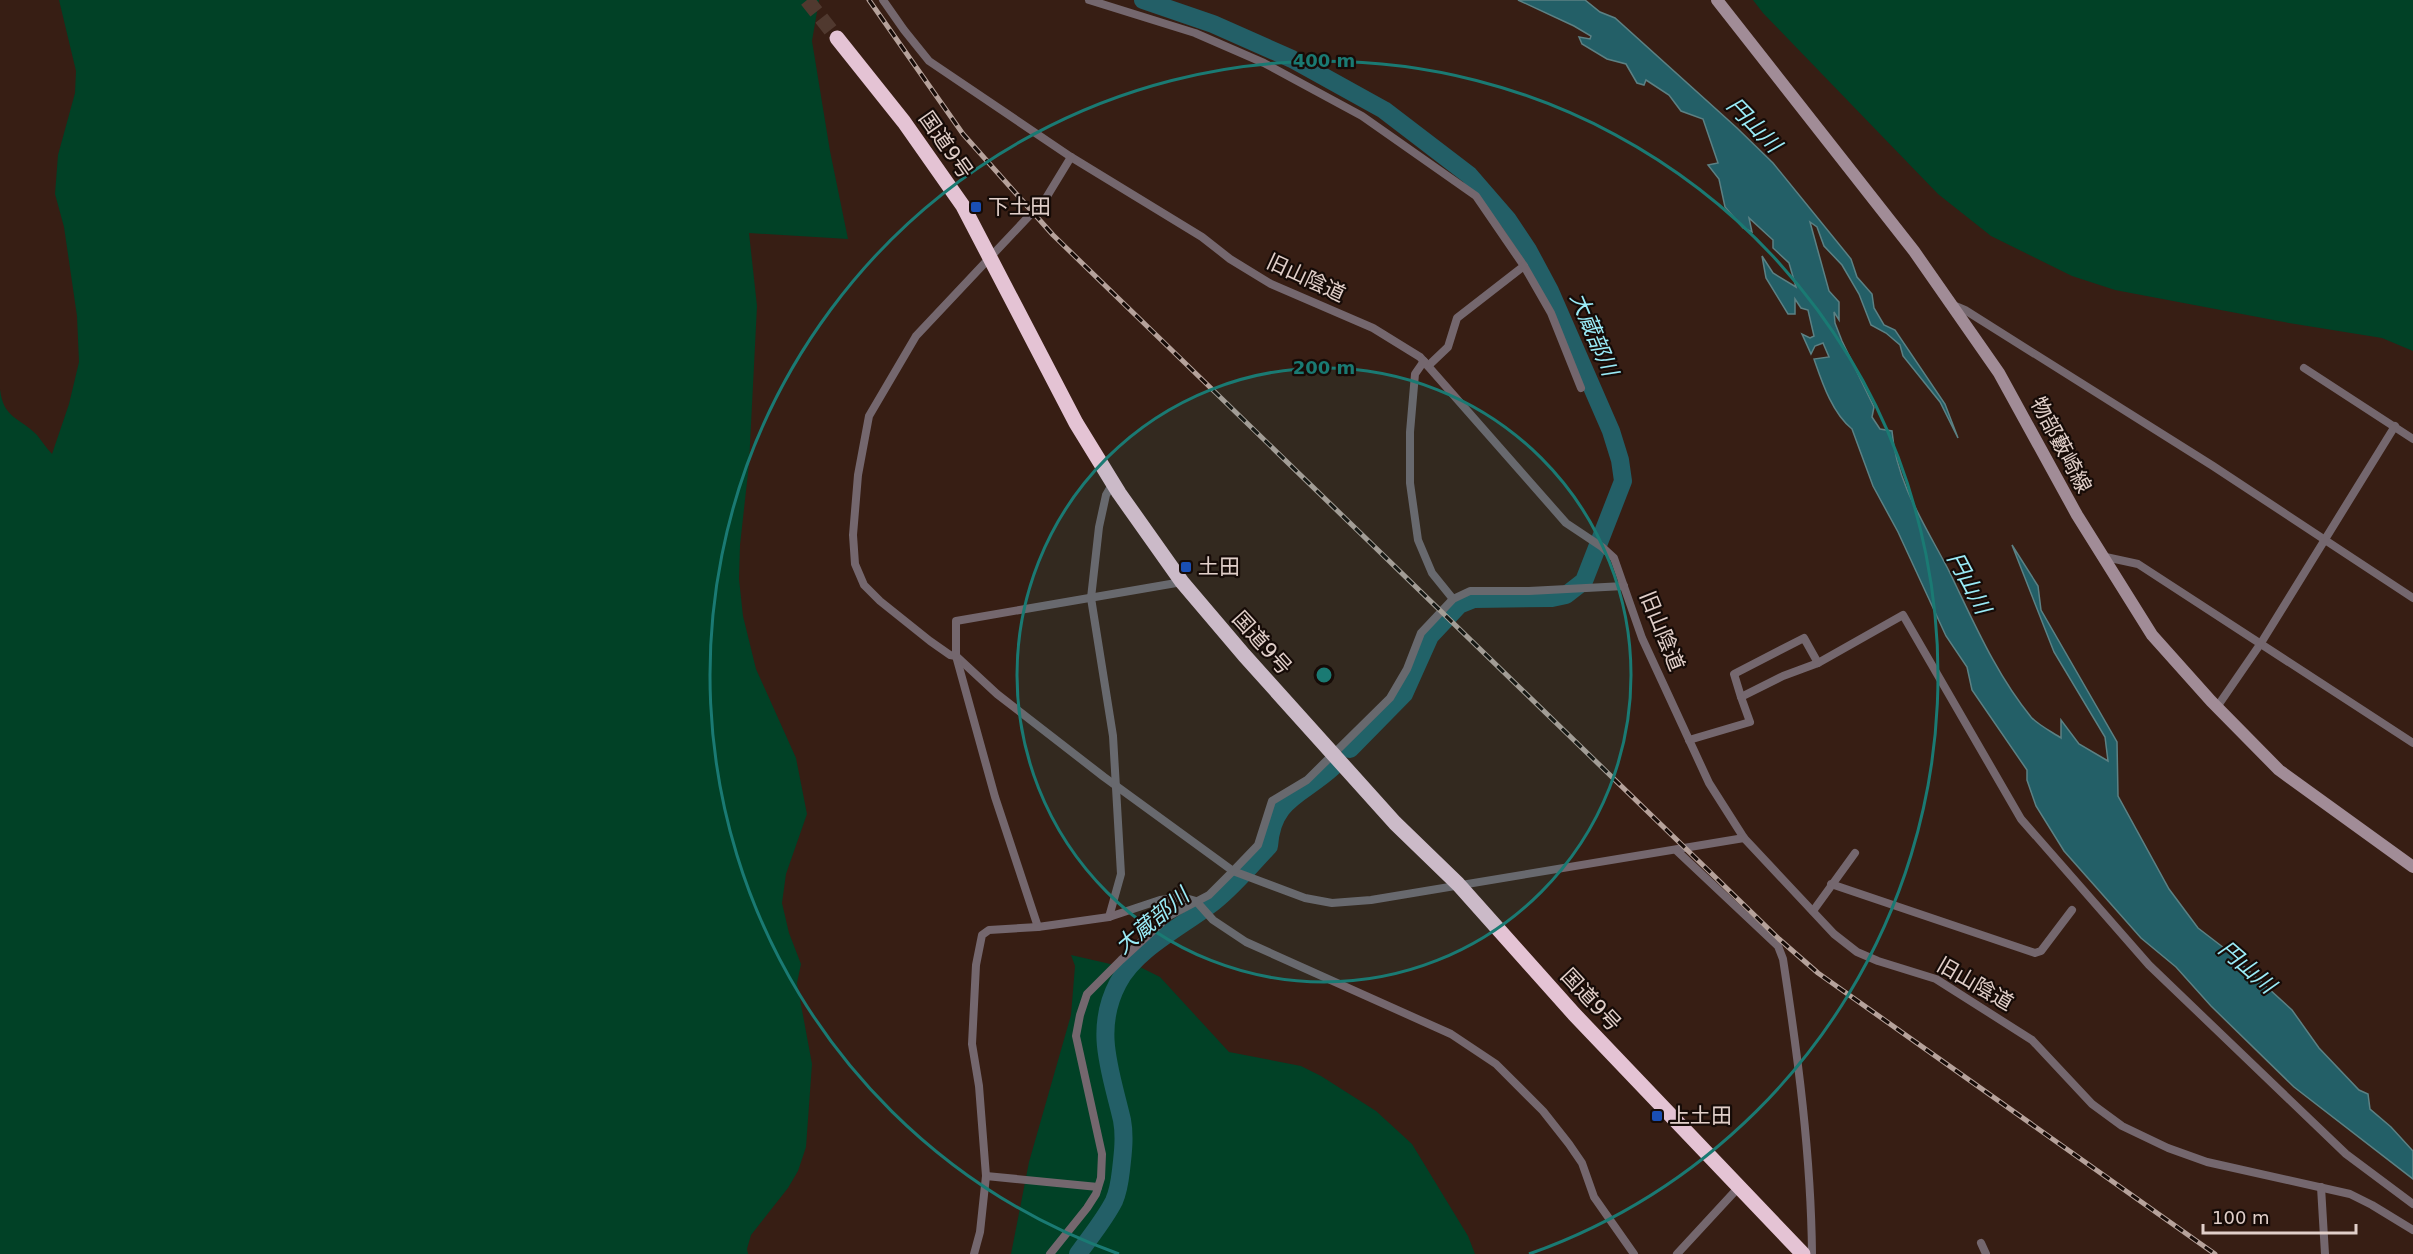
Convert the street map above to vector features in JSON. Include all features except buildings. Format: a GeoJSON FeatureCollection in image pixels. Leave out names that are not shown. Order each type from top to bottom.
{"type":"FeatureCollection","features":[{"type":"Feature","properties":{"kind":"highway","name":"国道9号"},"geometry":{"type":"LineString","coordinates":[[837,38],[904,122],[963,206],[1076,423],[1113,483],[1182,582],[1244,655],[1395,823],[1458,884],[1574,1014],[1803,1254]]}},
{"type":"Feature","properties":{"kind":"main road","name":"物部藪崎線"},"geometry":{"type":"LineString","coordinates":[[1717,0],[1914,251],[1999,373],[2101,555],[2152,635],[2278,770],[2413,867]]}},
{"type":"Feature","properties":{"kind":"street","name":"旧山陰道"},"geometry":{"type":"LineString","coordinates":[[883,0],[903,30],[929,61],[1071,157],[1202,237],[1230,259],[1271,284],[1373,328],[1426,363],[1449,388],[1461,407],[1566,523],[1594,541],[1614,558],[1642,638],[1709,783],[1744,838],[1834,934],[1857,952],[1936,979],[2032,1040],[2092,1104],[2122,1126],[2168,1148],[2207,1162],[2350,1194],[2413,1230]]}},
{"type":"Feature","properties":{"kind":"street"},"geometry":{"type":"LineString","coordinates":[[1089,0],[1196,33],[1264,63],[1362,116],[1476,196],[1524,266],[1551,313],[1581,388]]}},
{"type":"Feature","properties":{"kind":"street"},"geometry":{"type":"LineString","coordinates":[[1071,157],[1046,198],[916,336],[869,416],[858,475],[853,535],[855,564],[864,585],[930,641],[956,657],[997,694],[1115,786],[1233,871],[1305,898],[1332,903],[1371,900],[1744,838]]}},
{"type":"Feature","properties":{"kind":"street"},"geometry":{"type":"LineString","coordinates":[[1453,599],[1432,573],[1418,540],[1410,483],[1410,432],[1415,374],[1448,347],[1457,318],[1524,266]]}},
{"type":"Feature","properties":{"kind":"street"},"geometry":{"type":"LineString","coordinates":[[1951,305],[1965,310],[2080,382],[2413,598]]}},
{"type":"Feature","properties":{"kind":"street"},"geometry":{"type":"LineString","coordinates":[[2304,368],[2413,439]]}},
{"type":"Feature","properties":{"kind":"street"},"geometry":{"type":"LineString","coordinates":[[2217,707],[2261,643],[2395,426]]}},
{"type":"Feature","properties":{"kind":"street"},"geometry":{"type":"LineString","coordinates":[[1109,916],[1121,874],[1113,736],[1091,598],[1099,527],[1106,495],[1113,483]]}},
{"type":"Feature","properties":{"kind":"street"},"geometry":{"type":"LineString","coordinates":[[2101,555],[2138,564],[2413,742]]}},
{"type":"Feature","properties":{"kind":"street"},"geometry":{"type":"LineString","coordinates":[[1038,927],[995,797],[956,657],[956,621],[1182,582]]}},
{"type":"Feature","properties":{"kind":"street"},"geometry":{"type":"LineString","coordinates":[[1050,1254],[1087,1208],[1098,1186],[1102,1154],[1076,1036],[1087,994],[1169,916],[1209,895],[1258,845],[1272,801],[1307,780],[1390,698],[1407,669],[1421,633],[1453,599],[1470,591],[1529,591],[1624,586]]}},
{"type":"Feature","properties":{"kind":"street"},"geometry":{"type":"LineString","coordinates":[[1741,697],[1783,676],[1818,663],[1903,615],[2021,819],[2149,965],[2346,1154],[2413,1204]]}},
{"type":"Feature","properties":{"kind":"street"},"geometry":{"type":"LineString","coordinates":[[1689,740],[1750,722],[1734,674],[1804,638],[1818,663]]}},
{"type":"Feature","properties":{"kind":"street"},"geometry":{"type":"LineString","coordinates":[[1676,850],[1778,946],[1783,959],[1800,1071],[1812,1223],[1812,1254]]}},
{"type":"Feature","properties":{"kind":"street"},"geometry":{"type":"LineString","coordinates":[[1813,911],[1855,853]]}},
{"type":"Feature","properties":{"kind":"street"},"geometry":{"type":"LineString","coordinates":[[1831,884],[2035,953],[2041,951],[2072,910]]}},
{"type":"Feature","properties":{"kind":"street"},"geometry":{"type":"LineString","coordinates":[[974,1254],[980,1232],[986,1176],[980,1086],[972,1044],[976,964],[982,935],[989,930],[1038,927],[1109,916],[1160,900],[1182,897],[1196,901],[1213,920],[1246,942],[1451,1034],[1496,1064],[1543,1111],[1569,1144],[1582,1163],[1594,1197],[1634,1254]]}},
{"type":"Feature","properties":{"kind":"street"},"geometry":{"type":"LineString","coordinates":[[986,1176],[1098,1186]]}},
{"type":"Feature","properties":{"kind":"street"},"geometry":{"type":"LineString","coordinates":[[2321,1187],[2325,1254]]}},
{"type":"Feature","properties":{"kind":"street"},"geometry":{"type":"LineString","coordinates":[[1677,1254],[1738,1188]]}},
{"type":"Feature","properties":{"kind":"street"},"geometry":{"type":"LineString","coordinates":[[1981,1243],[1986,1254]]}},
{"type":"Feature","properties":{"kind":"green space"},"geometry":{"type":"Polygon","coordinates":[[[59,0],[819,0],[812,41],[830,151],[848,239],[749,233],[757,306],[749,464],[740,545],[739,579],[743,616],[756,669],[796,758],[807,814],[786,874],[782,903],[789,933],[801,964],[797,983],[812,1064],[806,1147],[798,1171],[788,1188],[751,1235],[748,1254],[0,1254],[0,389],[8,412],[37,435],[52,454],[69,404],[79,362],[77,316],[64,227],[55,194],[58,155],[75,93],[76,71],[59,0]]]}},
{"type":"Feature","properties":{"kind":"green space"},"geometry":{"type":"Polygon","coordinates":[[[1753,0],[2413,0],[2413,351],[2382,338],[2115,290],[2072,276],[1991,236],[1938,194],[1753,0]]]}},
{"type":"Feature","properties":{"kind":"green space"},"geometry":{"type":"Polygon","coordinates":[[[1071,955],[1119,966],[1140,967],[1160,977],[1229,1052],[1301,1066],[1376,1111],[1412,1144],[1468,1236],[1475,1254],[1011,1254],[1029,1162],[1071,1015],[1075,966],[1071,955]]]}},
{"type":"Feature","properties":{"kind":"water"},"geometry":{"type":"Polygon","coordinates":[[[1518,0],[1585,0],[1600,12],[1615,18],[1773,163],[1851,259],[1857,277],[1872,294],[1874,308],[1884,325],[1895,330],[1945,404],[1958,438],[1940,402],[1903,356],[1900,345],[1886,333],[1871,325],[1859,294],[1842,265],[1824,246],[1817,227],[1810,222],[1829,291],[1839,302],[1839,320],[1834,312],[1835,323],[1874,407],[1872,417],[1880,429],[1892,431],[1899,468],[1913,503],[1985,646],[2006,682],[2037,723],[2061,738],[2061,720],[2079,744],[2108,761],[2105,737],[2054,652],[2012,545],[2038,586],[2041,610],[2117,742],[2118,796],[2169,889],[2198,928],[2224,948],[2292,1010],[2319,1048],[2359,1090],[2368,1094],[2370,1109],[2413,1151],[2413,1179],[2294,1087],[2211,1006],[2176,967],[2141,938],[2064,851],[2036,806],[2027,780],[2027,770],[1972,690],[1967,667],[1946,636],[1898,532],[1873,486],[1852,429],[1839,415],[1829,397],[1814,359],[1829,357],[1823,343],[1815,346],[1811,354],[1802,334],[1810,338],[1814,336],[1808,310],[1801,308],[1795,299],[1795,314],[1788,314],[1766,278],[1762,256],[1773,273],[1796,287],[1789,263],[1773,248],[1773,240],[1749,218],[1752,232],[1743,228],[1725,207],[1719,179],[1708,165],[1718,163],[1703,119],[1681,111],[1669,95],[1646,80],[1644,85],[1637,83],[1626,64],[1607,59],[1582,44],[1579,37],[1590,39],[1591,36],[1518,0]]]}},
{"type":"Feature","properties":{"kind":"waterway","name":"大蔵部川"},"geometry":{"type":"LineString","coordinates":[[1143,0],[1213,24],[1292,59],[1384,110],[1469,175],[1508,220],[1528,250],[1550,291],[1611,431],[1620,460],[1623,481],[1584,581],[1566,595],[1552,598],[1474,599],[1459,605],[1430,636],[1404,694],[1350,749]]}},
{"type":"Feature","properties":{"kind":"waterway","name":"大蔵部川"},"geometry":{"type":"LineString","coordinates":[[1078,1254],[1114,1201],[1120,1177],[1123,1126],[1109,1068],[1105,1034],[1111,1000],[1118,983],[1126,970],[1149,948],[1215,901],[1236,881],[1269,846],[1271,830],[1283,807],[1333,767]]}},
{"type":"Feature","properties":{"kind":"tunnel"},"geometry":{"type":"LineString","coordinates":[[807,0],[837,38]]}},
{"type":"Feature","properties":{"kind":"railway"},"geometry":{"type":"LineString","coordinates":[[869,0],[963,134],[1053,235],[1779,939],[1818,973],[2215,1254]]}},
{"type":"Feature","properties":{"kind":"place","name":"下土田"},"geometry":{"type":"Point","coordinates":[976,207]}},
{"type":"Feature","properties":{"kind":"place","name":"土田"},"geometry":{"type":"Point","coordinates":[1186,567]}},
{"type":"Feature","properties":{"kind":"place","name":"上土田"},"geometry":{"type":"Point","coordinates":[1657,1116]}},
{"type":"Feature","properties":{"kind":"water label","name":"円山川"},"geometry":{"type":"Point","coordinates":[1754,125]}},
{"type":"Feature","properties":{"kind":"water label","name":"円山川"},"geometry":{"type":"Point","coordinates":[1969,583]}},
{"type":"Feature","properties":{"kind":"water label","name":"円山川"},"geometry":{"type":"Point","coordinates":[2247,967]}}]}
